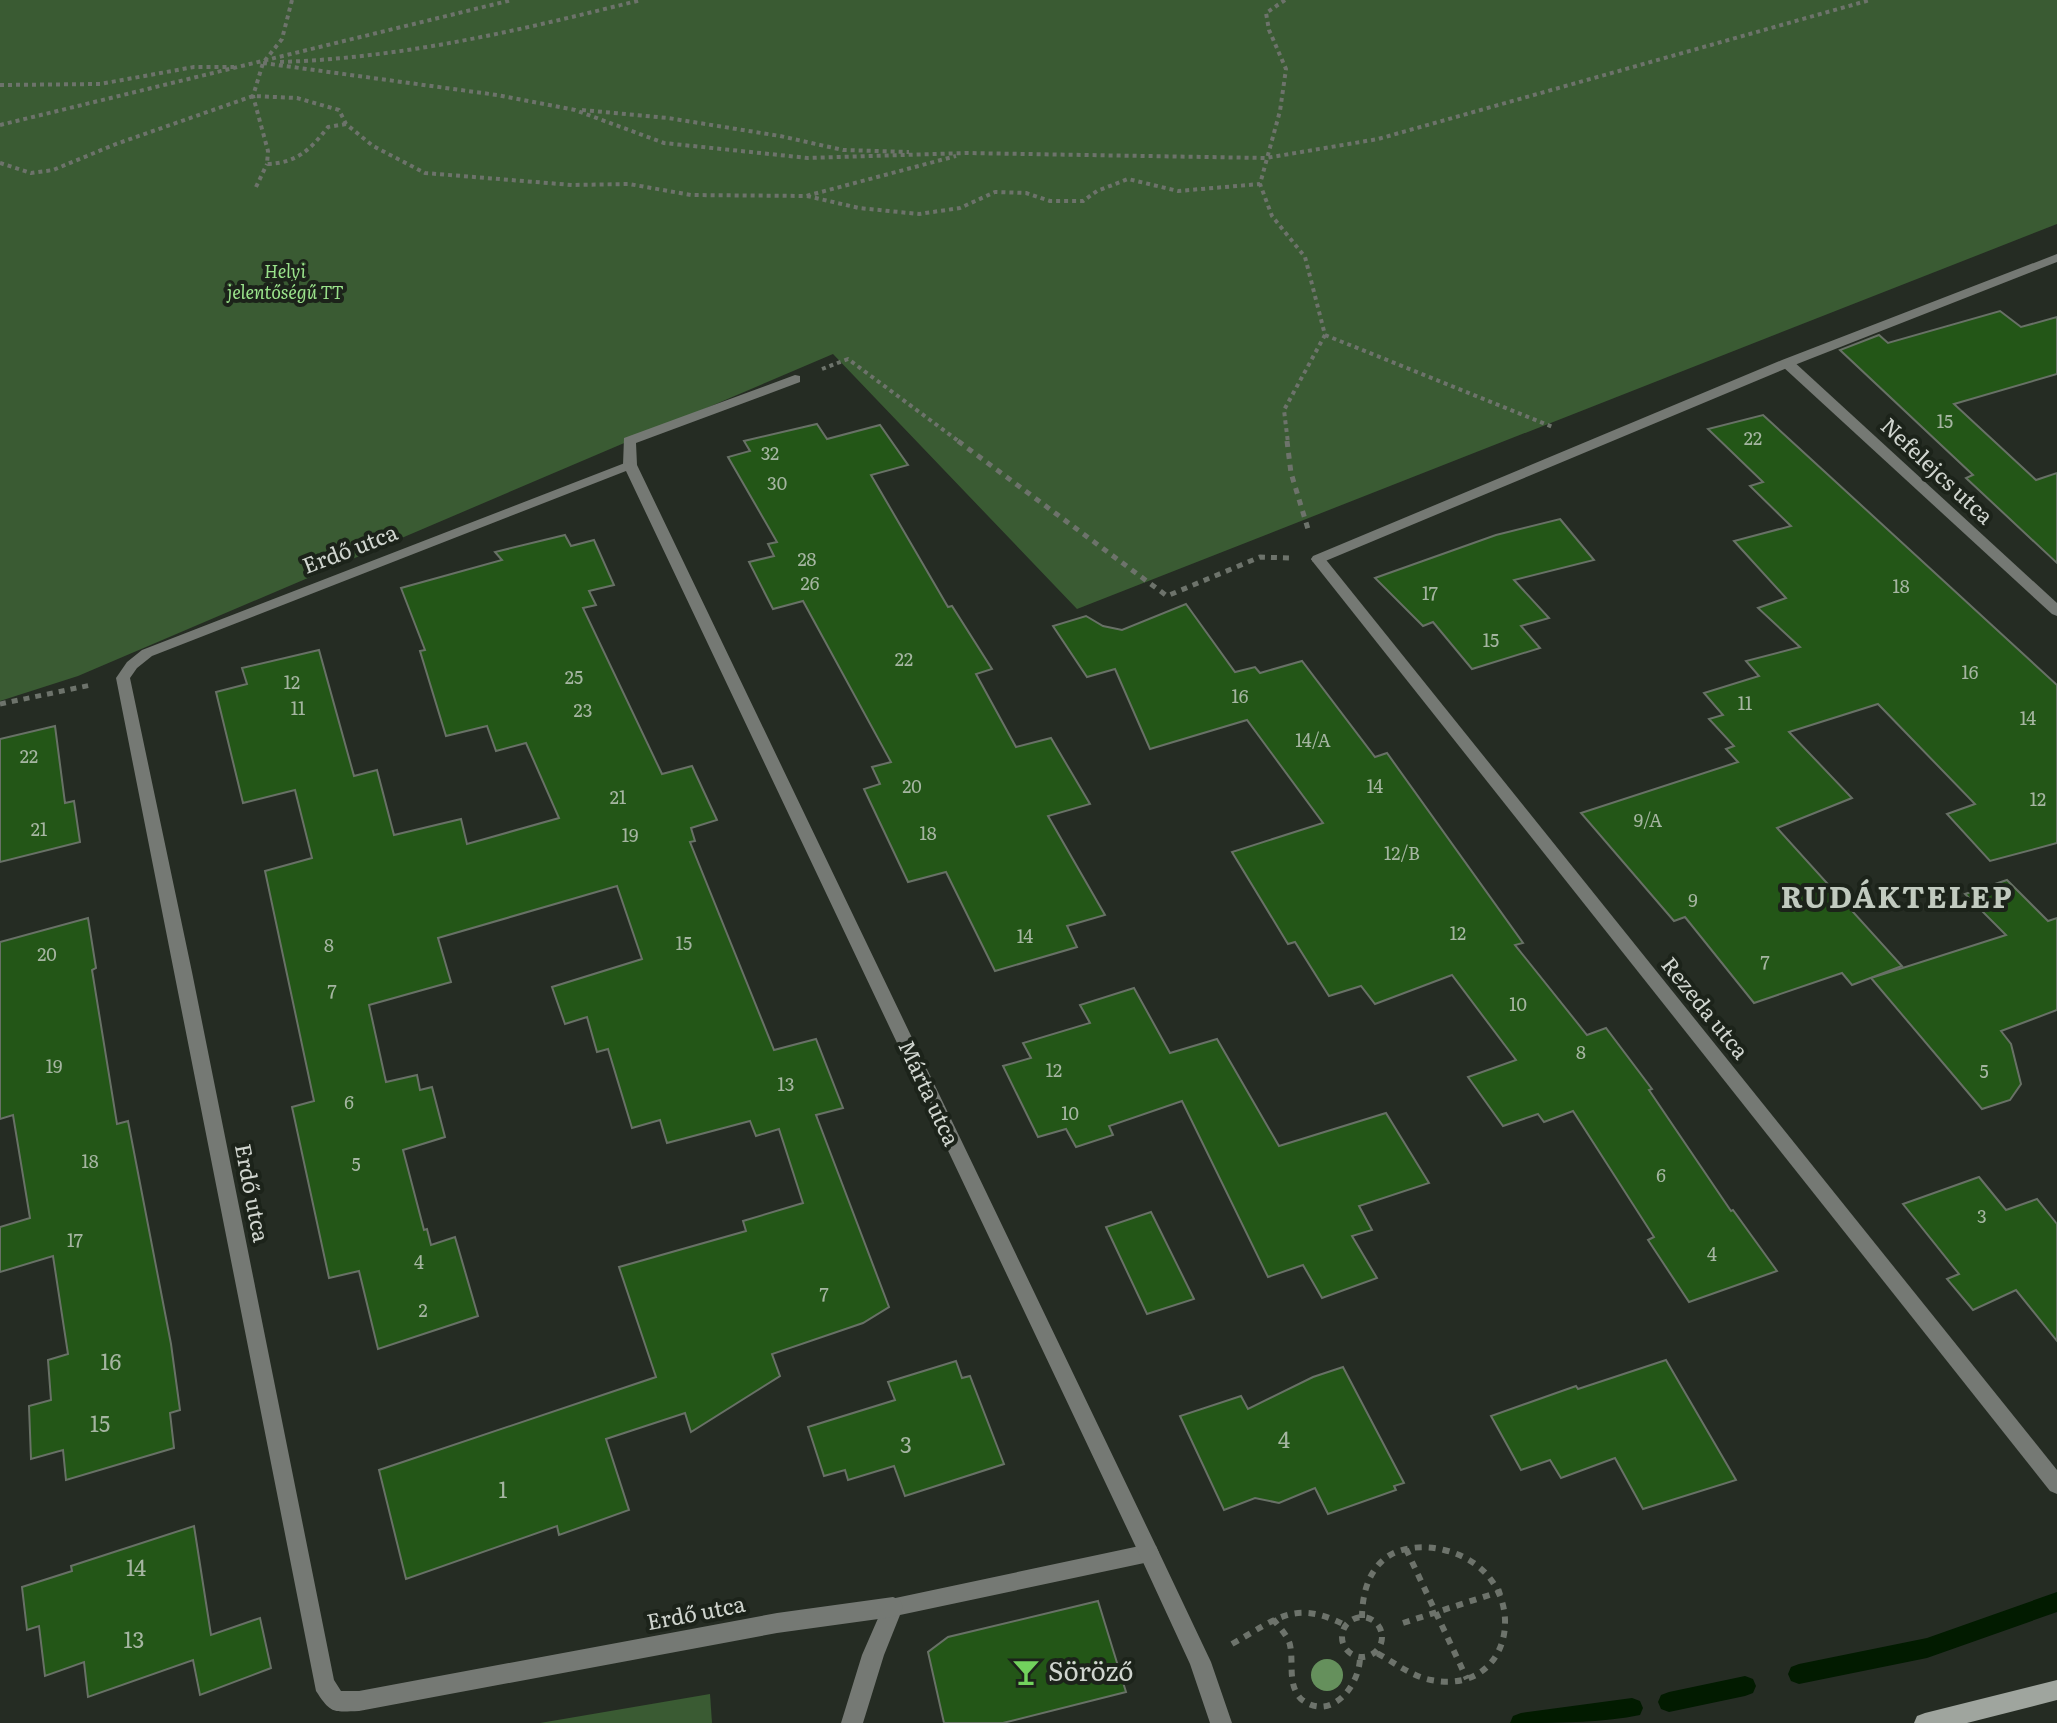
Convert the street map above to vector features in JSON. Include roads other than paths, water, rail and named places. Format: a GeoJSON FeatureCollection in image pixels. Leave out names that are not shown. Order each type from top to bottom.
{"type":"FeatureCollection","features":[{"type":"Feature","properties":{"kind":"street"},"geometry":{"type":"LineString","coordinates":[[1787,363],[2057,258]]}},
{"type":"Feature","properties":{"kind":"street","name":"Rezeda utca"},"geometry":{"type":"LineString","coordinates":[[1787,363],[1318,559],[2057,1485]]}},
{"type":"Feature","properties":{"kind":"street","name":"Nefelejcs utca"},"geometry":{"type":"LineString","coordinates":[[1787,363],[2057,611]]}},
{"type":"Feature","properties":{"kind":"street"},"geometry":{"type":"LineString","coordinates":[[630,465],[629,441],[795,379]]}},
{"type":"Feature","properties":{"kind":"street","name":"Erdő utca"},"geometry":{"type":"LineString","coordinates":[[630,465],[147,653],[132,665],[123,678],[324,1684],[336,1702],[374,1699],[777,1623],[893,1607]]}},
{"type":"Feature","properties":{"kind":"street","name":"Márta utca"},"geometry":{"type":"LineString","coordinates":[[630,465],[1149,1553],[1200,1662],[1221,1723]]}},
{"type":"Feature","properties":{"kind":"street"},"geometry":{"type":"LineString","coordinates":[[852,1723],[873,1655],[893,1607],[1149,1553]]}},
{"type":"Feature","properties":{"kind":"street"},"geometry":{"type":"LineString","coordinates":[[1925,1723],[2055,1694]]}},
{"type":"Feature","properties":{"kind":"waterway"},"geometry":{"type":"LineString","coordinates":[[1799,1674],[1927,1648],[2057,1602]]}},
{"type":"Feature","properties":{"kind":"waterway"},"geometry":{"type":"LineString","coordinates":[[1669,1702],[1745,1686]]}},
{"type":"Feature","properties":{"kind":"waterway"},"geometry":{"type":"LineString","coordinates":[[1521,1723],[1632,1708]]}},
{"type":"Feature","properties":{"kind":"place","name":"Söröző"},"geometry":{"type":"Point","coordinates":[1026,1672]}},
{"type":"Feature","properties":{"kind":"district","name":"RUDÁKTELEP"},"geometry":{"type":"Point","coordinates":[1897,898]}},
{"type":"Feature","properties":{"kind":"park label","name":"Helyi jelentőségű TT"},"geometry":{"type":"Point","coordinates":[285,282]}}]}
